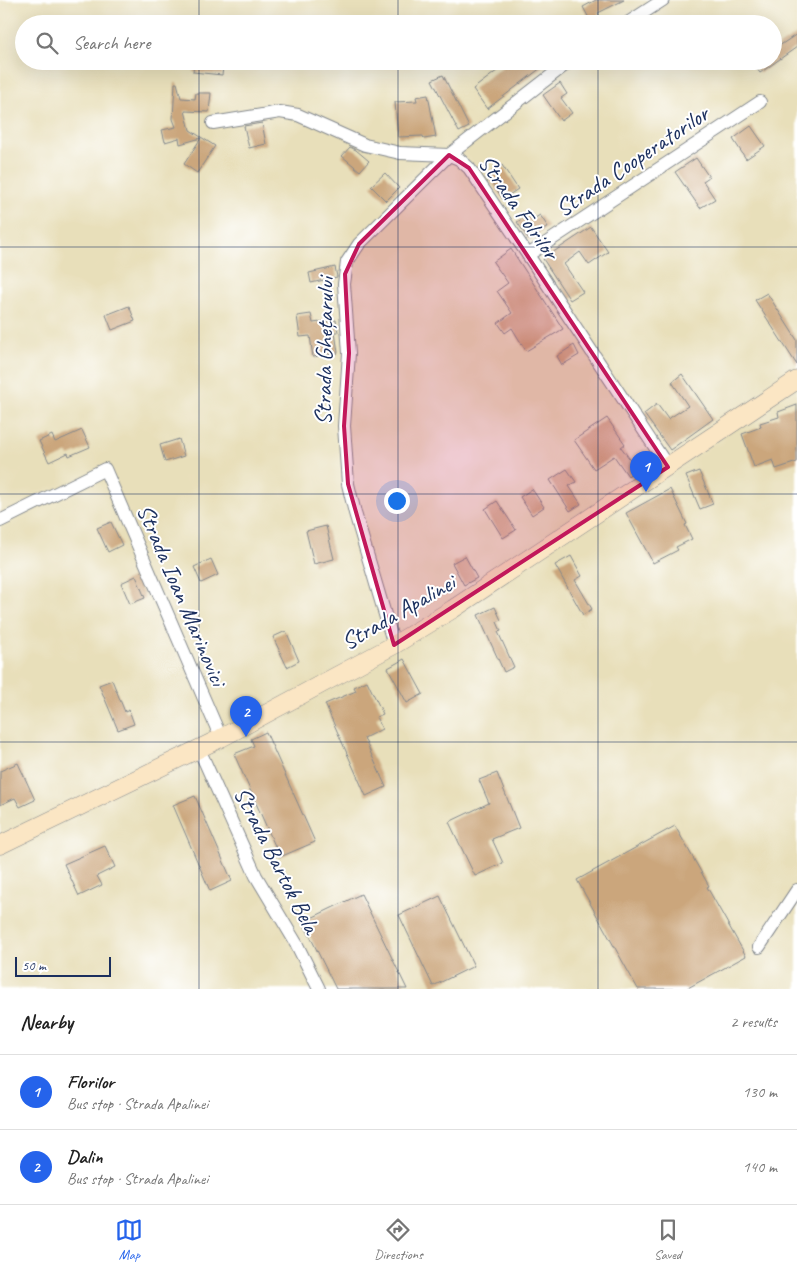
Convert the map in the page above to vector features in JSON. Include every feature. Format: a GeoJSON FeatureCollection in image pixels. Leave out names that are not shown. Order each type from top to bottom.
{"type":"FeatureCollection","features":[{"type":"Feature","properties":{"kind":"street"},"geometry":{"type":"LineString","coordinates":[[640,15],[663,0]]}},
{"type":"Feature","properties":{"kind":"street","name":"Strada Ghețarului"},"geometry":{"type":"LineString","coordinates":[[394,645],[355,514],[348,484],[344,426],[349,353],[344,284],[347,262],[359,244],[448,155],[558,70]]}},
{"type":"Feature","properties":{"kind":"street","name":"Strada Cooperatorilor"},"geometry":{"type":"LineString","coordinates":[[528,255],[760,102]]}},
{"type":"Feature","properties":{"kind":"street","name":"Strada Folrilor"},"geometry":{"type":"LineString","coordinates":[[213,123],[280,112],[298,115],[365,145],[400,153],[448,155],[459,159],[469,168],[668,467]]}},
{"type":"Feature","properties":{"kind":"street","name":"Strada Apalinei"},"geometry":{"type":"LineString","coordinates":[[0,845],[221,738],[394,645],[453,609],[797,380]]}},
{"type":"Feature","properties":{"kind":"street","name":"Strada Ioan Marinovici"},"geometry":{"type":"LineString","coordinates":[[0,521],[105,469],[221,738]]}},
{"type":"Feature","properties":{"kind":"street","name":"Strada Bartok Bela"},"geometry":{"type":"LineString","coordinates":[[199,749],[256,876],[296,943],[319,989]]}},
{"type":"Feature","properties":{"kind":"street"},"geometry":{"type":"LineString","coordinates":[[760,947],[797,890]]}},
{"type":"Feature","properties":{"kind":"highlighted area"},"geometry":{"type":"Polygon","coordinates":[[[449,155],[469,168],[668,467],[394,645],[348,484],[344,426],[349,353],[345,274],[359,244],[449,155]]]}},
{"type":"Feature","properties":{"kind":"building"},"geometry":{"type":"Polygon","coordinates":[[[596,0],[624,0],[598,13],[599,15],[587,15],[583,7],[596,0]]]}},
{"type":"Feature","properties":{"kind":"building"},"geometry":{"type":"Polygon","coordinates":[[[797,34],[797,47],[782,58],[782,44],[797,34]]]}},
{"type":"Feature","properties":{"kind":"building"},"geometry":{"type":"Polygon","coordinates":[[[193,70],[223,70],[222,75],[193,72],[193,70]]]}},
{"type":"Feature","properties":{"kind":"building"},"geometry":{"type":"Polygon","coordinates":[[[498,70],[538,70],[487,109],[473,89],[498,70]]]}},
{"type":"Feature","properties":{"kind":"building"},"geometry":{"type":"Polygon","coordinates":[[[443,75],[469,127],[459,132],[432,80],[443,75]]]}},
{"type":"Feature","properties":{"kind":"building"},"geometry":{"type":"Polygon","coordinates":[[[175,83],[177,83],[181,98],[195,99],[196,93],[211,93],[209,112],[185,111],[190,130],[215,146],[197,173],[184,164],[201,138],[180,144],[179,138],[165,142],[162,130],[176,127],[173,119],[175,83]]]}},
{"type":"Feature","properties":{"kind":"building"},"geometry":{"type":"Polygon","coordinates":[[[560,83],[567,94],[561,98],[572,113],[561,121],[543,95],[560,83]]]}},
{"type":"Feature","properties":{"kind":"building"},"geometry":{"type":"Polygon","coordinates":[[[428,95],[436,137],[424,139],[423,136],[398,137],[395,102],[417,101],[416,97],[428,95]]]}},
{"type":"Feature","properties":{"kind":"building"},"geometry":{"type":"Polygon","coordinates":[[[262,123],[266,144],[249,148],[244,126],[262,123]]]}},
{"type":"Feature","properties":{"kind":"building"},"geometry":{"type":"Polygon","coordinates":[[[751,126],[765,146],[746,159],[733,139],[751,126]]]}},
{"type":"Feature","properties":{"kind":"building"},"geometry":{"type":"Polygon","coordinates":[[[350,147],[369,161],[360,171],[342,156],[350,147]]]}},
{"type":"Feature","properties":{"kind":"building"},"geometry":{"type":"Polygon","coordinates":[[[696,158],[709,177],[703,181],[715,199],[700,208],[675,172],[696,158]]]}},
{"type":"Feature","properties":{"kind":"building"},"geometry":{"type":"Polygon","coordinates":[[[502,165],[518,189],[503,199],[487,175],[502,165]]]}},
{"type":"Feature","properties":{"kind":"building"},"geometry":{"type":"Polygon","coordinates":[[[385,173],[399,188],[386,201],[371,186],[385,173]]]}},
{"type":"Feature","properties":{"kind":"building"},"geometry":{"type":"Polygon","coordinates":[[[529,215],[532,220],[540,215],[548,227],[529,240],[517,222],[529,215]]]}},
{"type":"Feature","properties":{"kind":"building"},"geometry":{"type":"Polygon","coordinates":[[[591,227],[608,252],[589,265],[580,252],[564,264],[583,292],[570,300],[543,259],[591,227]]]}},
{"type":"Feature","properties":{"kind":"building"},"geometry":{"type":"Polygon","coordinates":[[[511,249],[563,329],[526,351],[512,328],[505,333],[498,323],[512,313],[497,291],[508,283],[493,262],[511,249]]]}},
{"type":"Feature","properties":{"kind":"building"},"geometry":{"type":"Polygon","coordinates":[[[335,267],[337,277],[311,283],[309,273],[335,267]]]}},
{"type":"Feature","properties":{"kind":"building"},"geometry":{"type":"Polygon","coordinates":[[[767,293],[797,340],[797,365],[755,300],[767,293]]]}},
{"type":"Feature","properties":{"kind":"building"},"geometry":{"type":"Polygon","coordinates":[[[129,306],[135,321],[112,330],[106,315],[129,306]]]}},
{"type":"Feature","properties":{"kind":"building"},"geometry":{"type":"Polygon","coordinates":[[[311,314],[313,323],[336,320],[338,332],[335,332],[338,353],[313,357],[310,336],[300,337],[297,316],[311,314]]]}},
{"type":"Feature","properties":{"kind":"building"},"geometry":{"type":"Polygon","coordinates":[[[574,345],[579,355],[562,365],[557,356],[574,345]]]}},
{"type":"Feature","properties":{"kind":"building"},"geometry":{"type":"Polygon","coordinates":[[[682,374],[713,419],[670,450],[644,414],[657,404],[668,419],[688,406],[672,382],[682,374]]]}},
{"type":"Feature","properties":{"kind":"building"},"geometry":{"type":"Polygon","coordinates":[[[797,405],[797,462],[776,469],[773,460],[754,467],[742,434],[761,427],[760,423],[779,417],[778,412],[797,405]]]}},
{"type":"Feature","properties":{"kind":"building"},"geometry":{"type":"Polygon","coordinates":[[[607,418],[625,444],[621,447],[637,469],[628,476],[614,456],[594,469],[574,440],[607,418]]]}},
{"type":"Feature","properties":{"kind":"building"},"geometry":{"type":"Polygon","coordinates":[[[82,430],[90,447],[69,456],[68,453],[49,462],[39,441],[52,435],[55,442],[82,430]]]}},
{"type":"Feature","properties":{"kind":"building"},"geometry":{"type":"Polygon","coordinates":[[[179,439],[184,456],[165,462],[160,445],[179,439]]]}},
{"type":"Feature","properties":{"kind":"building"},"geometry":{"type":"Polygon","coordinates":[[[567,469],[576,482],[569,486],[581,504],[570,511],[550,480],[567,469]]]}},
{"type":"Feature","properties":{"kind":"building"},"geometry":{"type":"Polygon","coordinates":[[[699,471],[713,504],[700,509],[686,476],[699,471]]]}},
{"type":"Feature","properties":{"kind":"building"},"geometry":{"type":"Polygon","coordinates":[[[532,489],[544,507],[532,515],[520,497],[532,489]]]}},
{"type":"Feature","properties":{"kind":"building"},"geometry":{"type":"Polygon","coordinates":[[[670,489],[692,539],[676,547],[678,550],[653,563],[626,513],[670,489]]]}},
{"type":"Feature","properties":{"kind":"building"},"geometry":{"type":"Polygon","coordinates":[[[497,501],[516,530],[503,538],[485,509],[497,501]]]}},
{"type":"Feature","properties":{"kind":"building"},"geometry":{"type":"Polygon","coordinates":[[[111,522],[122,545],[108,552],[97,528],[111,522]]]}},
{"type":"Feature","properties":{"kind":"building"},"geometry":{"type":"Polygon","coordinates":[[[326,526],[334,559],[314,564],[306,531],[326,526]]]}},
{"type":"Feature","properties":{"kind":"building"},"geometry":{"type":"Polygon","coordinates":[[[465,556],[477,578],[464,585],[452,563],[465,556]]]}},
{"type":"Feature","properties":{"kind":"building"},"geometry":{"type":"Polygon","coordinates":[[[571,556],[582,576],[575,580],[592,609],[583,615],[555,565],[571,556]]]}},
{"type":"Feature","properties":{"kind":"building"},"geometry":{"type":"Polygon","coordinates":[[[211,559],[218,575],[201,583],[194,567],[211,559]]]}},
{"type":"Feature","properties":{"kind":"building"},"geometry":{"type":"Polygon","coordinates":[[[136,576],[145,598],[130,604],[121,583],[136,576]]]}},
{"type":"Feature","properties":{"kind":"building"},"geometry":{"type":"Polygon","coordinates":[[[495,607],[501,620],[497,622],[501,631],[498,632],[514,667],[504,672],[478,615],[495,607]]]}},
{"type":"Feature","properties":{"kind":"building"},"geometry":{"type":"Polygon","coordinates":[[[286,631],[299,661],[287,667],[273,637],[286,631]]]}},
{"type":"Feature","properties":{"kind":"building"},"geometry":{"type":"Polygon","coordinates":[[[404,659],[423,694],[407,703],[388,668],[404,659]]]}},
{"type":"Feature","properties":{"kind":"building"},"geometry":{"type":"Polygon","coordinates":[[[112,680],[125,712],[129,710],[134,724],[118,730],[99,685],[112,680]]]}},
{"type":"Feature","properties":{"kind":"building"},"geometry":{"type":"Polygon","coordinates":[[[367,681],[383,714],[376,717],[382,729],[364,738],[386,787],[366,796],[325,704],[356,691],[354,687],[367,681]]]}},
{"type":"Feature","properties":{"kind":"building"},"geometry":{"type":"Polygon","coordinates":[[[266,732],[315,842],[280,857],[234,754],[254,746],[251,739],[266,732]]]}},
{"type":"Feature","properties":{"kind":"building"},"geometry":{"type":"Polygon","coordinates":[[[18,763],[35,800],[20,807],[15,798],[0,805],[0,771],[18,763]]]}},
{"type":"Feature","properties":{"kind":"building"},"geometry":{"type":"Polygon","coordinates":[[[497,773],[519,828],[492,839],[503,863],[475,876],[449,822],[489,803],[479,780],[497,773]]]}},
{"type":"Feature","properties":{"kind":"building"},"geometry":{"type":"Polygon","coordinates":[[[195,796],[232,881],[210,891],[173,805],[195,796]]]}},
{"type":"Feature","properties":{"kind":"building"},"geometry":{"type":"Polygon","coordinates":[[[675,826],[746,956],[686,989],[638,989],[577,880],[675,826]]]}},
{"type":"Feature","properties":{"kind":"building"},"geometry":{"type":"Polygon","coordinates":[[[105,846],[115,867],[97,876],[102,885],[79,896],[64,864],[105,846]]]}},
{"type":"Feature","properties":{"kind":"building"},"geometry":{"type":"Polygon","coordinates":[[[361,894],[407,989],[336,989],[303,922],[361,894]]]}},
{"type":"Feature","properties":{"kind":"building"},"geometry":{"type":"Polygon","coordinates":[[[440,896],[474,966],[433,986],[399,915],[440,896]]]}},
{"type":"Feature","properties":{"kind":"place","name":"Florilor"},"geometry":{"type":"Point","coordinates":[646,492]}},
{"type":"Feature","properties":{"kind":"place","name":"Dalin"},"geometry":{"type":"Point","coordinates":[246,737]}}]}
